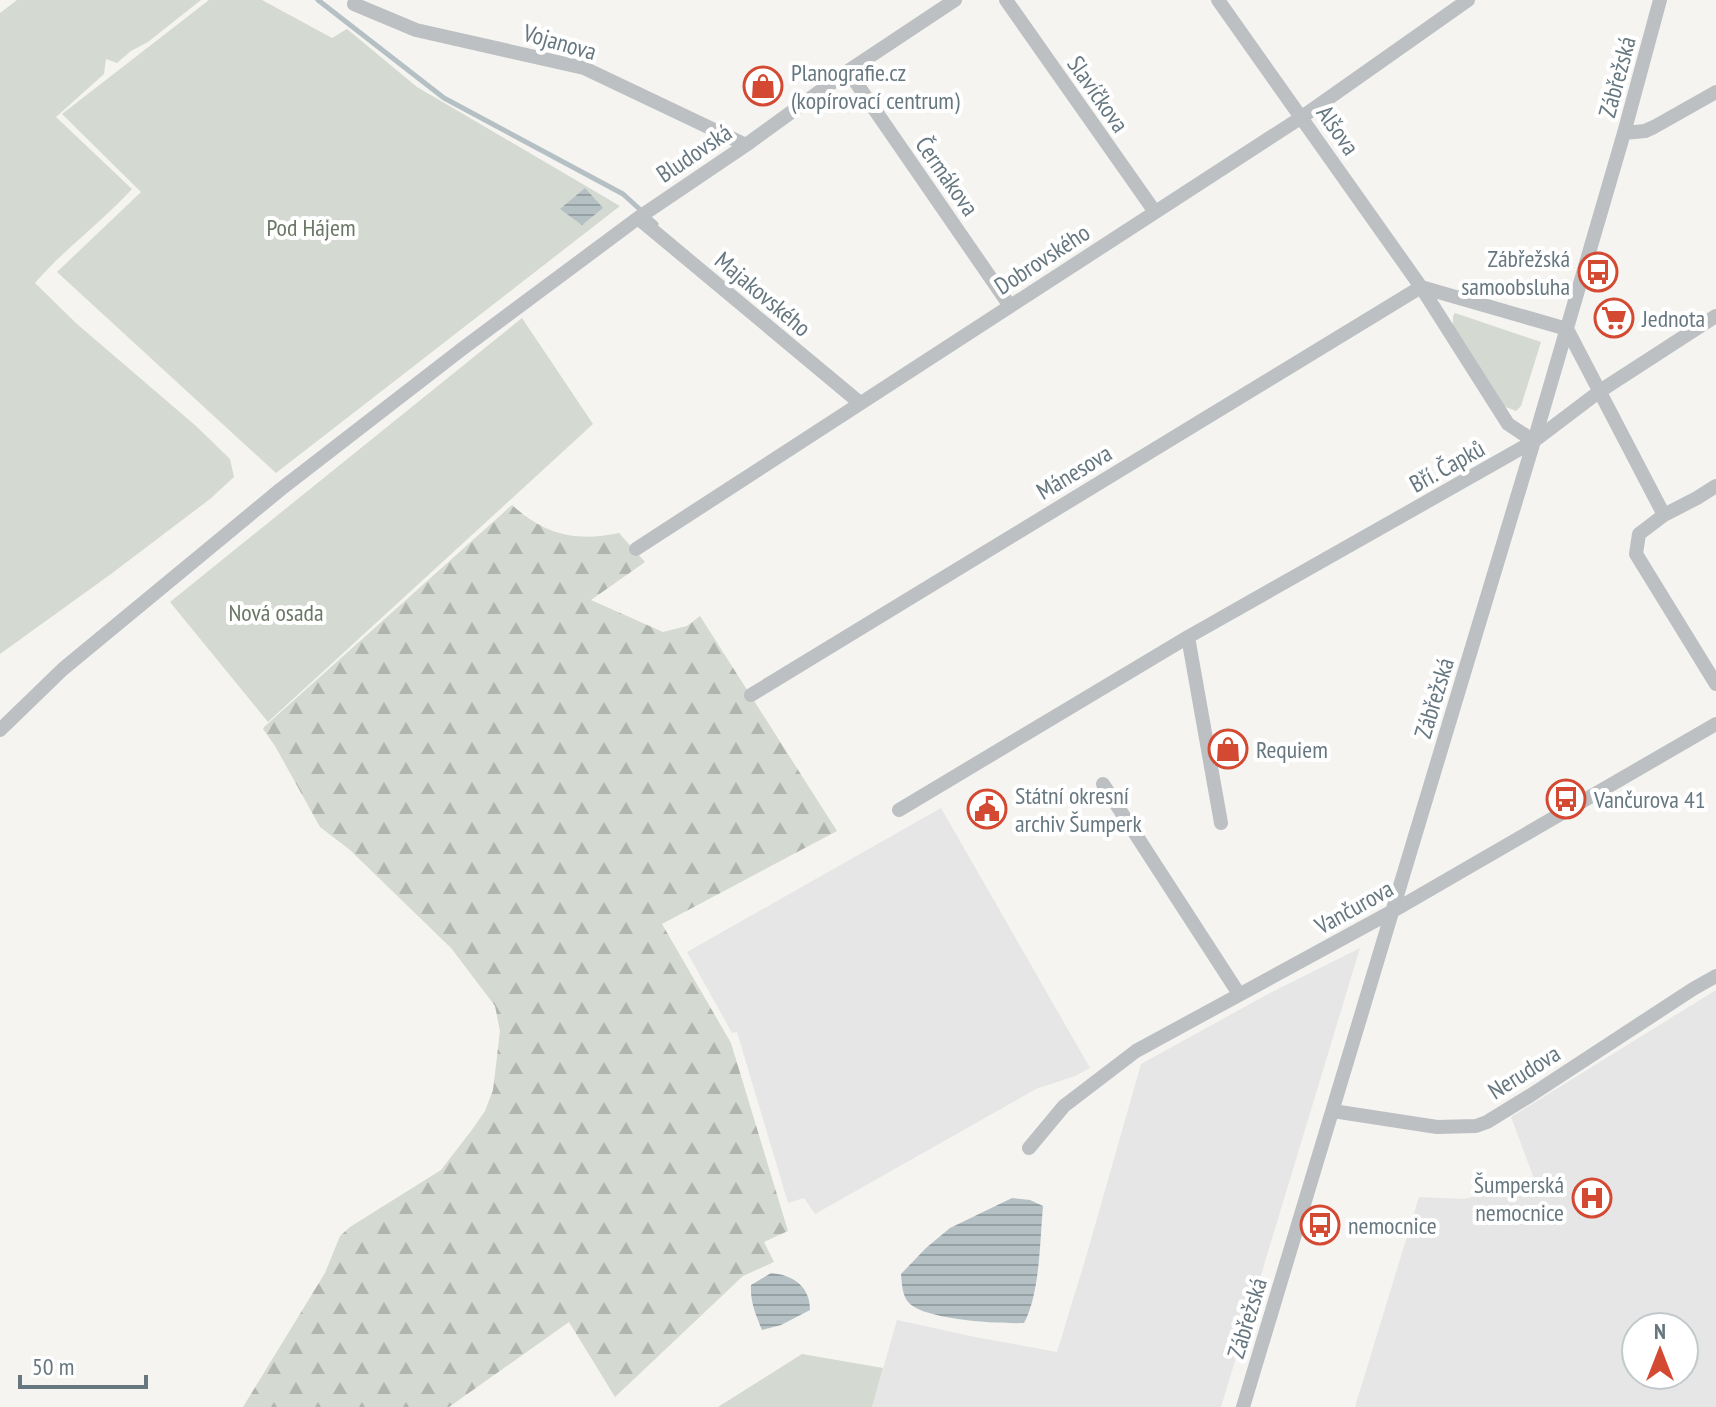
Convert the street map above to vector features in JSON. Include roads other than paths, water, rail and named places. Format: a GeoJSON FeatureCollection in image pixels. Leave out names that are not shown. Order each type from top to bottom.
{"type":"FeatureCollection","features":[{"type":"Feature","properties":{"kind":"street","name":"Bludovská"},"geometry":{"type":"LineString","coordinates":[[0,730],[63,669],[281,489],[462,349],[638,218],[955,0]]}},
{"type":"Feature","properties":{"kind":"street","name":"Slavíčkova"},"geometry":{"type":"LineString","coordinates":[[1006,0],[1155,212]]}},
{"type":"Feature","properties":{"kind":"street","name":"Alšova"},"geometry":{"type":"LineString","coordinates":[[1218,0],[1421,287],[1508,424],[1534,441]]}},
{"type":"Feature","properties":{"kind":"street","name":"Dobrovského"},"geometry":{"type":"LineString","coordinates":[[636,549],[1302,117],[1468,0]]}},
{"type":"Feature","properties":{"kind":"street","name":"Zábřežská"},"geometry":{"type":"LineString","coordinates":[[1243,1407],[1534,441],[1660,0]]}},
{"type":"Feature","properties":{"kind":"street","name":"Vojanova"},"geometry":{"type":"LineString","coordinates":[[354,4],[416,30],[584,68],[746,145]]}},
{"type":"Feature","properties":{"kind":"street","name":"Čermákova"},"geometry":{"type":"LineString","coordinates":[[848,71],[1010,306]]}},
{"type":"Feature","properties":{"kind":"street"},"geometry":{"type":"LineString","coordinates":[[1624,133],[1654,127],[1716,92]]}},
{"type":"Feature","properties":{"kind":"street","name":"Majakovského"},"geometry":{"type":"LineString","coordinates":[[638,218],[860,403]]}},
{"type":"Feature","properties":{"kind":"street"},"geometry":{"type":"LineString","coordinates":[[1421,287],[1567,329],[1664,515]]}},
{"type":"Feature","properties":{"kind":"street","name":"Mánesova"},"geometry":{"type":"LineString","coordinates":[[751,695],[1421,287]]}},
{"type":"Feature","properties":{"kind":"street","name":"Bří. Čapků"},"geometry":{"type":"LineString","coordinates":[[899,810],[1188,637],[1534,441],[1600,391],[1716,316]]}},
{"type":"Feature","properties":{"kind":"street"},"geometry":{"type":"LineString","coordinates":[[1716,486],[1664,515],[1639,534],[1636,554],[1716,684]]}},
{"type":"Feature","properties":{"kind":"street"},"geometry":{"type":"LineString","coordinates":[[1188,637],[1221,823]]}},
{"type":"Feature","properties":{"kind":"street","name":"Vančurova"},"geometry":{"type":"LineString","coordinates":[[1029,1148],[1064,1106],[1136,1051],[1393,911],[1716,724]]}},
{"type":"Feature","properties":{"kind":"street"},"geometry":{"type":"LineString","coordinates":[[1103,784],[1239,994]]}},
{"type":"Feature","properties":{"kind":"street","name":"Nerudova"},"geometry":{"type":"LineString","coordinates":[[1333,1111],[1437,1127],[1476,1126],[1531,1095],[1716,976]]}},
{"type":"Feature","properties":{"kind":"waterway"},"geometry":{"type":"LineString","coordinates":[[318,0],[444,98],[623,194],[656,224]]}},
{"type":"Feature","properties":{"kind":"place","name":"Planografie.cz (kopírovací centrum)"},"geometry":{"type":"Point","coordinates":[763,86]}},
{"type":"Feature","properties":{"kind":"place","name":"Zábřežská samoobsluha"},"geometry":{"type":"Point","coordinates":[1598,272]}},
{"type":"Feature","properties":{"kind":"place","name":"Jednota"},"geometry":{"type":"Point","coordinates":[1614,318]}},
{"type":"Feature","properties":{"kind":"place","name":"Requiem"},"geometry":{"type":"Point","coordinates":[1228,749]}},
{"type":"Feature","properties":{"kind":"place","name":"Vančurova 41"},"geometry":{"type":"Point","coordinates":[1566,799]}},
{"type":"Feature","properties":{"kind":"place","name":"Státní okresní archiv Šumperk"},"geometry":{"type":"Point","coordinates":[987,809]}},
{"type":"Feature","properties":{"kind":"place","name":"Šumperská nemocnice"},"geometry":{"type":"Point","coordinates":[1592,1198]}},
{"type":"Feature","properties":{"kind":"place","name":"nemocnice"},"geometry":{"type":"Point","coordinates":[1320,1225]}},
{"type":"Feature","properties":{"kind":"park label","name":"Pod Hájem"},"geometry":{"type":"Point","coordinates":[311,227]}},
{"type":"Feature","properties":{"kind":"park label","name":"Nová osada"},"geometry":{"type":"Point","coordinates":[276,612]}}]}
